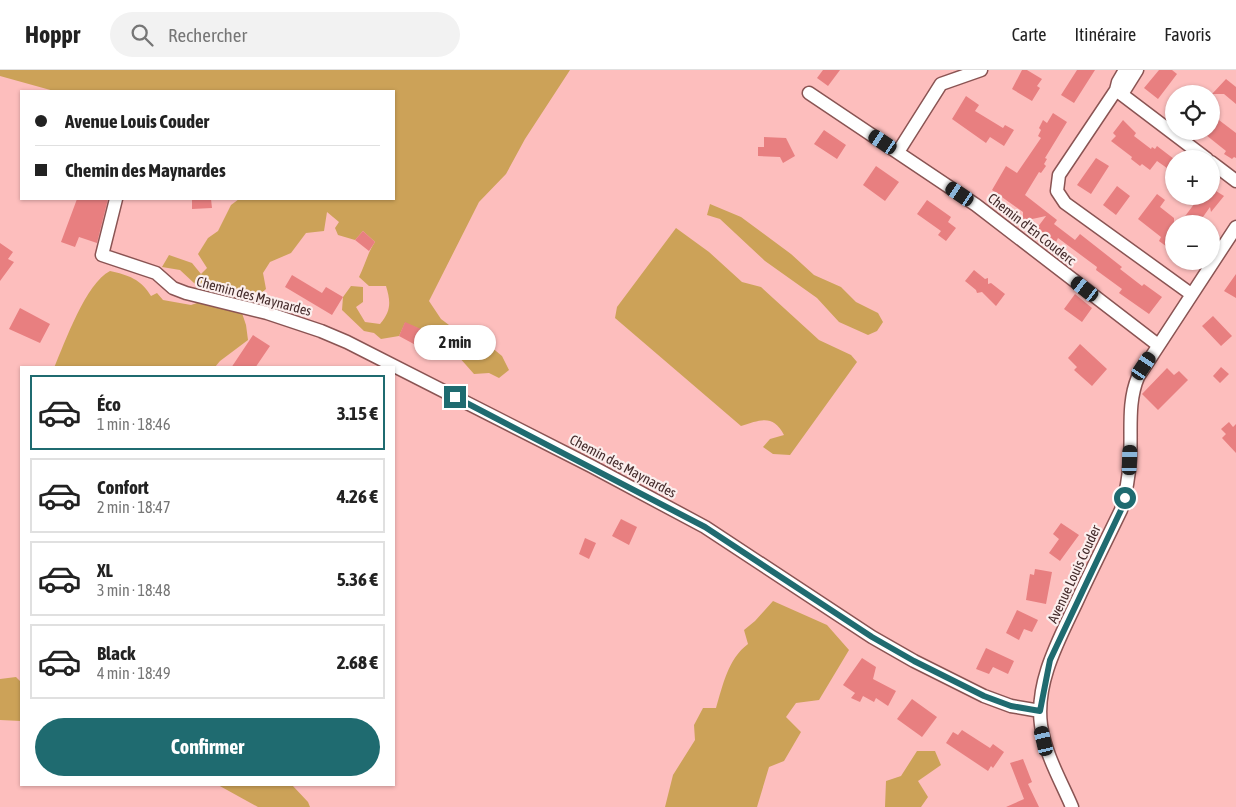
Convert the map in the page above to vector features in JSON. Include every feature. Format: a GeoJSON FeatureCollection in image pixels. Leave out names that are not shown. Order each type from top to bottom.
{"type":"FeatureCollection","features":[{"type":"Feature","properties":{"kind":"street"},"geometry":{"type":"LineString","coordinates":[[898,152],[941,84],[980,70]]}},
{"type":"Feature","properties":{"kind":"street"},"geometry":{"type":"LineString","coordinates":[[1125,70],[1118,82],[1119,92],[1195,150]]}},
{"type":"Feature","properties":{"kind":"street"},"geometry":{"type":"LineString","coordinates":[[1137,70],[1059,175],[1057,191],[1065,203],[1191,294]]}},
{"type":"Feature","properties":{"kind":"street","name":"Chemin d'En Couderc"},"geometry":{"type":"LineString","coordinates":[[809,93],[976,205],[1158,345]]}},
{"type":"Feature","properties":{"kind":"street"},"geometry":{"type":"LineString","coordinates":[[1220,169],[1236,181]]}},
{"type":"Feature","properties":{"kind":"street","name":"Chemin des Maynardes"},"geometry":{"type":"LineString","coordinates":[[116,200],[102,255],[156,273],[173,288],[198,297],[267,313],[321,331],[395,366]]}},
{"type":"Feature","properties":{"kind":"street","name":"Avenue Louis Couder"},"geometry":{"type":"LineString","coordinates":[[1072,807],[1044,741],[1040,711],[1050,660],[1121,510],[1130,460],[1132,394],[1138,377],[1236,226]]}},
{"type":"Feature","properties":{"kind":"street","name":"Chemin des Maynardes"},"geometry":{"type":"LineString","coordinates":[[395,366],[591,466],[705,527],[872,637],[914,661],[993,699],[1011,706],[1040,711]]}},
{"type":"Feature","properties":{"kind":"shaded area"},"geometry":{"type":"Polygon","coordinates":[[[0,70],[570,70],[525,139],[506,174],[479,202],[429,301],[441,319],[457,331],[473,332],[502,356],[509,370],[499,378],[489,373],[474,374],[442,338],[405,323],[399,336],[381,339],[374,333],[364,331],[342,310],[343,297],[351,286],[363,287],[363,302],[356,307],[365,322],[380,324],[386,315],[389,297],[386,286],[369,286],[359,277],[375,242],[363,231],[355,240],[338,235],[335,228],[339,222],[327,212],[324,231],[306,233],[291,253],[270,262],[263,273],[266,289],[250,303],[225,291],[211,294],[194,283],[180,270],[162,267],[169,255],[192,263],[201,274],[207,268],[198,254],[208,238],[218,231],[231,205],[238,200],[395,200],[395,90],[50,90],[0,76],[0,70]]]}},
{"type":"Feature","properties":{"kind":"shaded area"},"geometry":{"type":"Polygon","coordinates":[[[710,204],[741,217],[791,254],[814,275],[841,287],[856,302],[878,313],[883,322],[877,331],[868,335],[839,322],[817,298],[765,261],[720,219],[707,215],[710,204]]]}},
{"type":"Feature","properties":{"kind":"shaded area"},"geometry":{"type":"Polygon","coordinates":[[[676,228],[709,252],[742,282],[761,287],[819,340],[851,355],[857,362],[790,455],[773,454],[763,447],[770,439],[784,435],[775,424],[766,420],[741,426],[615,318],[617,307],[676,228]]]}},
{"type":"Feature","properties":{"kind":"shaded area"},"geometry":{"type":"Polygon","coordinates":[[[110,271],[123,274],[143,285],[151,296],[157,293],[163,300],[191,305],[200,302],[242,313],[248,340],[216,366],[55,366],[77,314],[101,278],[110,271]]]}},
{"type":"Feature","properties":{"kind":"shaded area"},"geometry":{"type":"Polygon","coordinates":[[[773,601],[827,625],[849,650],[819,700],[796,703],[786,717],[801,732],[784,761],[769,767],[757,807],[665,807],[673,775],[695,740],[694,725],[703,708],[716,708],[731,665],[741,650],[748,644],[744,630],[773,601]]]}},
{"type":"Feature","properties":{"kind":"shaded area"},"geometry":{"type":"Polygon","coordinates":[[[16,677],[20,681],[20,721],[0,720],[0,679],[16,677]]]}},
{"type":"Feature","properties":{"kind":"shaded area"},"geometry":{"type":"Polygon","coordinates":[[[917,751],[935,751],[941,765],[918,781],[928,797],[921,807],[885,807],[886,781],[901,776],[917,751]]]}},
{"type":"Feature","properties":{"kind":"shaded area"},"geometry":{"type":"Polygon","coordinates":[[[220,786],[293,786],[308,802],[310,807],[258,807],[220,786]]]}},
{"type":"Feature","properties":{"kind":"building"},"geometry":{"type":"Polygon","coordinates":[[[823,70],[840,70],[828,86],[817,78],[823,70]]]}},
{"type":"Feature","properties":{"kind":"building"},"geometry":{"type":"Polygon","coordinates":[[[1022,70],[1027,70],[1042,79],[1037,86],[1040,88],[1032,101],[1012,89],[1022,70]]]}},
{"type":"Feature","properties":{"kind":"building"},"geometry":{"type":"Polygon","coordinates":[[[1077,70],[1095,70],[1074,103],[1061,95],[1077,70]]]}},
{"type":"Feature","properties":{"kind":"building"},"geometry":{"type":"Polygon","coordinates":[[[1159,70],[1172,70],[1177,74],[1169,85],[1165,85],[1165,90],[1158,99],[1144,88],[1159,70]]]}},
{"type":"Feature","properties":{"kind":"building"},"geometry":{"type":"Polygon","coordinates":[[[1226,79],[1236,87],[1236,104],[1224,94],[1220,94],[1220,85],[1226,79]]]}},
{"type":"Feature","properties":{"kind":"building"},"geometry":{"type":"Polygon","coordinates":[[[966,96],[979,105],[975,111],[1003,128],[1005,125],[1014,130],[1004,146],[990,137],[986,143],[952,119],[966,96]]]}},
{"type":"Feature","properties":{"kind":"building"},"geometry":{"type":"Polygon","coordinates":[[[1053,113],[1067,122],[1045,158],[1047,159],[1044,164],[1046,166],[1041,173],[1039,172],[1025,195],[1057,220],[1054,224],[1075,240],[1080,234],[1122,267],[1120,269],[1142,286],[1144,284],[1162,297],[1149,314],[1119,293],[1122,289],[1096,270],[1097,267],[1058,238],[1056,242],[1037,228],[1046,216],[1023,221],[1023,212],[992,190],[1006,166],[1017,173],[1041,138],[1038,136],[1043,120],[1047,123],[1053,113]]]}},
{"type":"Feature","properties":{"kind":"building"},"geometry":{"type":"Polygon","coordinates":[[[1123,120],[1136,133],[1134,136],[1151,149],[1152,147],[1155,149],[1157,146],[1165,152],[1165,167],[1157,161],[1150,170],[1142,164],[1140,166],[1131,159],[1132,157],[1111,141],[1116,136],[1113,133],[1123,120]]]}},
{"type":"Feature","properties":{"kind":"building"},"geometry":{"type":"Polygon","coordinates":[[[1220,121],[1236,133],[1236,158],[1232,159],[1224,154],[1226,151],[1212,140],[1220,140],[1220,121]]]}},
{"type":"Feature","properties":{"kind":"building"},"geometry":{"type":"Polygon","coordinates":[[[824,130],[846,145],[837,159],[814,144],[824,130]]]}},
{"type":"Feature","properties":{"kind":"building"},"geometry":{"type":"Polygon","coordinates":[[[764,137],[786,138],[795,156],[783,163],[780,157],[758,156],[758,147],[764,147],[764,137]]]}},
{"type":"Feature","properties":{"kind":"building"},"geometry":{"type":"Polygon","coordinates":[[[1096,158],[1109,166],[1091,194],[1077,185],[1096,158]]]}},
{"type":"Feature","properties":{"kind":"building"},"geometry":{"type":"Polygon","coordinates":[[[876,166],[899,182],[885,201],[863,185],[876,166]]]}},
{"type":"Feature","properties":{"kind":"building"},"geometry":{"type":"Polygon","coordinates":[[[1117,186],[1130,196],[1116,215],[1103,205],[1117,186]]]}},
{"type":"Feature","properties":{"kind":"building"},"geometry":{"type":"Polygon","coordinates":[[[1157,194],[1165,200],[1160,207],[1170,215],[1165,215],[1165,245],[1159,241],[1161,237],[1138,219],[1157,194]]]}},
{"type":"Feature","properties":{"kind":"building"},"geometry":{"type":"Polygon","coordinates":[[[77,200],[108,200],[97,243],[79,237],[75,247],[61,242],[77,200]]]}},
{"type":"Feature","properties":{"kind":"building"},"geometry":{"type":"Polygon","coordinates":[[[192,200],[211,200],[212,208],[192,209],[192,200]]]}},
{"type":"Feature","properties":{"kind":"building"},"geometry":{"type":"Polygon","coordinates":[[[927,200],[951,217],[948,222],[956,228],[946,241],[938,235],[941,231],[917,214],[927,200]]]}},
{"type":"Feature","properties":{"kind":"building"},"geometry":{"type":"Polygon","coordinates":[[[1193,205],[1217,205],[1211,212],[1210,207],[1204,215],[1186,215],[1193,205]]]}},
{"type":"Feature","properties":{"kind":"building"},"geometry":{"type":"Polygon","coordinates":[[[363,231],[375,242],[369,251],[355,240],[363,231]]]}},
{"type":"Feature","properties":{"kind":"building"},"geometry":{"type":"Polygon","coordinates":[[[0,243],[13,252],[8,259],[14,262],[0,281],[0,243]]]}},
{"type":"Feature","properties":{"kind":"building"},"geometry":{"type":"Polygon","coordinates":[[[974,270],[985,279],[988,278],[988,284],[991,283],[1005,294],[996,306],[982,292],[977,293],[965,281],[974,270]]]}},
{"type":"Feature","properties":{"kind":"building"},"geometry":{"type":"Polygon","coordinates":[[[1236,274],[1236,298],[1224,291],[1236,274]]]}},
{"type":"Feature","properties":{"kind":"building"},"geometry":{"type":"Polygon","coordinates":[[[292,275],[322,293],[326,287],[343,297],[332,315],[285,287],[292,275]]]}},
{"type":"Feature","properties":{"kind":"building"},"geometry":{"type":"Polygon","coordinates":[[[1075,294],[1092,308],[1082,322],[1064,309],[1075,294]]]}},
{"type":"Feature","properties":{"kind":"building"},"geometry":{"type":"Polygon","coordinates":[[[20,308],[50,324],[40,343],[9,329],[20,308]]]}},
{"type":"Feature","properties":{"kind":"building"},"geometry":{"type":"Polygon","coordinates":[[[1213,316],[1232,336],[1221,346],[1202,326],[1213,316]]]}},
{"type":"Feature","properties":{"kind":"building"},"geometry":{"type":"Polygon","coordinates":[[[405,322],[430,333],[423,349],[399,336],[405,322]]]}},
{"type":"Feature","properties":{"kind":"building"},"geometry":{"type":"Polygon","coordinates":[[[253,335],[270,346],[256,366],[232,366],[253,335]]]}},
{"type":"Feature","properties":{"kind":"building"},"geometry":{"type":"Polygon","coordinates":[[[1080,344],[1107,369],[1092,386],[1074,370],[1077,367],[1068,358],[1080,344]]]}},
{"type":"Feature","properties":{"kind":"building"},"geometry":{"type":"Polygon","coordinates":[[[1221,367],[1229,374],[1220,383],[1213,376],[1221,367]]]}},
{"type":"Feature","properties":{"kind":"building"},"geometry":{"type":"Polygon","coordinates":[[[1167,368],[1174,375],[1179,371],[1188,380],[1158,410],[1142,394],[1167,368]]]}},
{"type":"Feature","properties":{"kind":"building"},"geometry":{"type":"Polygon","coordinates":[[[1229,422],[1233,427],[1236,424],[1236,453],[1222,438],[1226,434],[1221,429],[1229,422]]]}},
{"type":"Feature","properties":{"kind":"building"},"geometry":{"type":"Polygon","coordinates":[[[621,519],[637,527],[629,545],[612,536],[621,519]]]}},
{"type":"Feature","properties":{"kind":"building"},"geometry":{"type":"Polygon","coordinates":[[[1061,523],[1079,535],[1060,561],[1049,553],[1059,539],[1053,534],[1061,523]]]}},
{"type":"Feature","properties":{"kind":"building"},"geometry":{"type":"Polygon","coordinates":[[[585,538],[596,543],[589,559],[579,554],[585,538]]]}},
{"type":"Feature","properties":{"kind":"building"},"geometry":{"type":"Polygon","coordinates":[[[1035,569],[1052,572],[1046,604],[1026,600],[1030,574],[1034,575],[1035,569]]]}},
{"type":"Feature","properties":{"kind":"building"},"geometry":{"type":"Polygon","coordinates":[[[1017,610],[1038,620],[1032,632],[1024,629],[1019,640],[1006,633],[1017,610]]]}},
{"type":"Feature","properties":{"kind":"building"},"geometry":{"type":"Polygon","coordinates":[[[986,648],[1014,661],[1008,674],[993,667],[989,674],[976,669],[986,648]]]}},
{"type":"Feature","properties":{"kind":"building"},"geometry":{"type":"Polygon","coordinates":[[[862,658],[876,667],[873,679],[896,691],[888,706],[876,698],[874,702],[863,696],[860,702],[851,698],[855,693],[843,685],[862,658]]]}},
{"type":"Feature","properties":{"kind":"building"},"geometry":{"type":"Polygon","coordinates":[[[912,699],[937,717],[922,737],[897,719],[912,699]]]}},
{"type":"Feature","properties":{"kind":"building"},"geometry":{"type":"Polygon","coordinates":[[[962,730],[990,748],[993,744],[1004,752],[993,768],[991,766],[988,771],[946,743],[953,732],[958,735],[962,730]]]}},
{"type":"Feature","properties":{"kind":"building"},"geometry":{"type":"Polygon","coordinates":[[[1023,759],[1032,782],[1028,784],[1039,807],[1006,807],[1024,799],[1010,763],[1023,759]]]}},
{"type":"Feature","properties":{"kind":"route"},"geometry":{"type":"LineString","coordinates":[[455,397],[668,506],[705,527],[872,637],[914,661],[984,696],[1011,706],[1031,710],[1040,711],[1041,697],[1050,660],[1125,498]]}}]}
